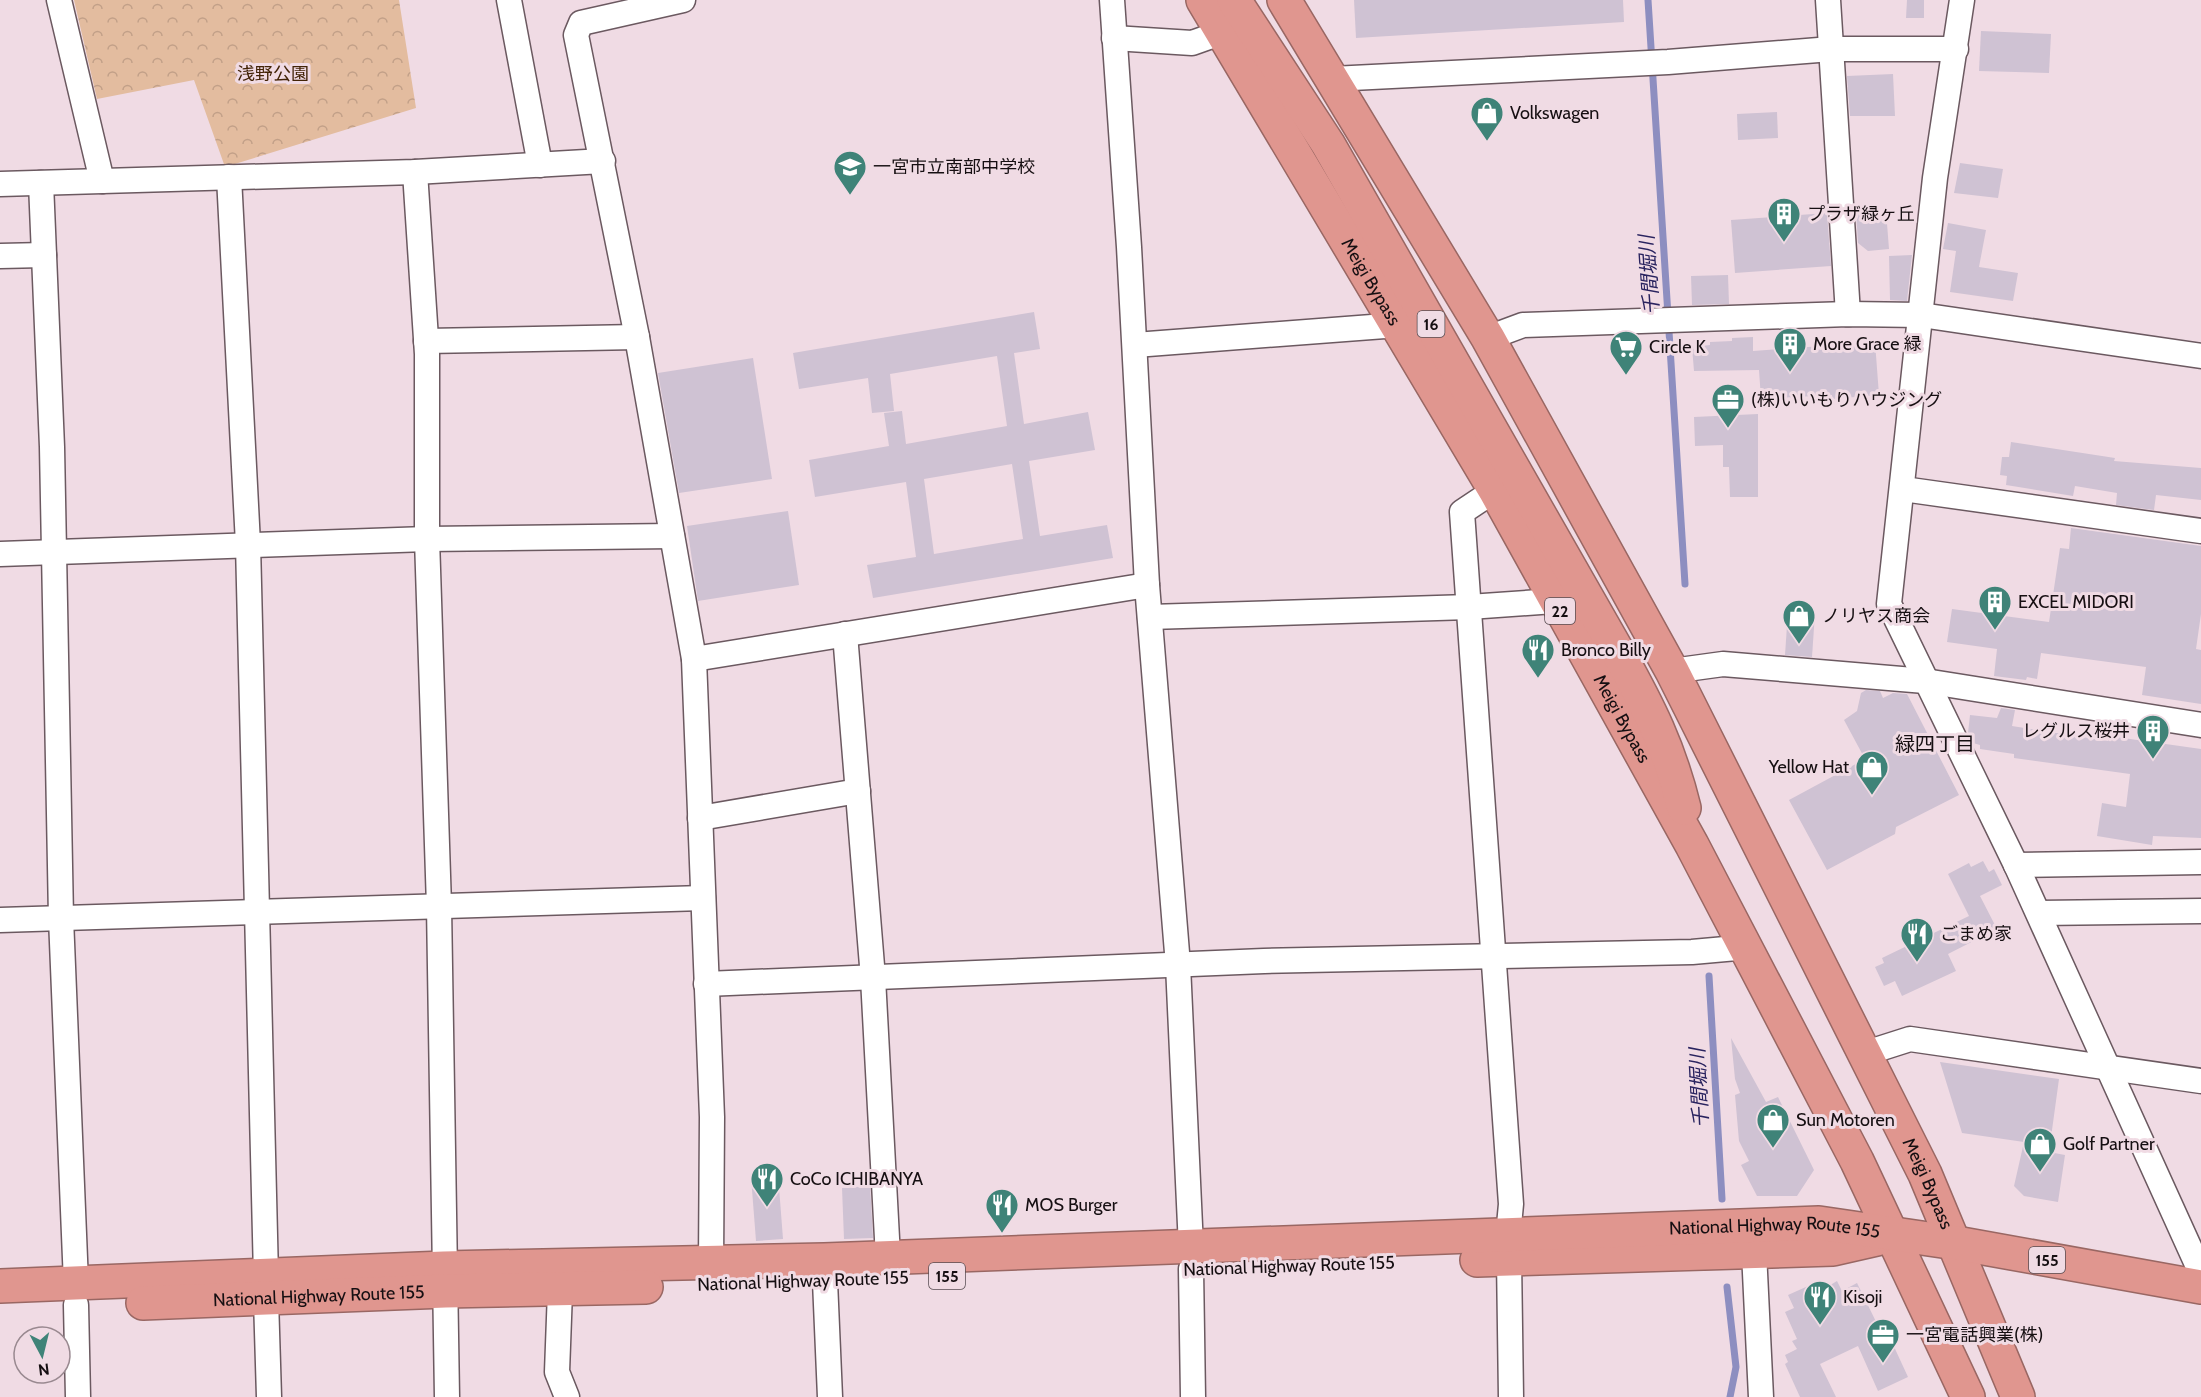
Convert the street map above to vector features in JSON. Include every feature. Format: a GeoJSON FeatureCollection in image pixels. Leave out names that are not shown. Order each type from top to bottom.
{"type":"FeatureCollection","features":[{"type":"Feature","properties":{"kind":"highway","name":"Meigi Bypass"},"geometry":{"type":"LineString","coordinates":[[1203,0],[1494,490],[1748,947],[1893,1236],[1968,1397]]}},
{"type":"Feature","properties":{"kind":"highway","name":"16"},"geometry":{"type":"LineString","coordinates":[[1234,0],[1328,144],[1653,716],[1673,763],[1692,845]]}},
{"type":"Feature","properties":{"kind":"highway","name":"Meigi Bypass"},"geometry":{"type":"LineString","coordinates":[[1284,0],[1488,338],[1672,671],[1925,1174],[1956,1243],[2018,1397]]}},
{"type":"Feature","properties":{"kind":"highway","name":"National Highway Route 155"},"geometry":{"type":"LineString","coordinates":[[1508,1248],[1819,1223],[1893,1236],[1956,1243],[2201,1287]]}},
{"type":"Feature","properties":{"kind":"highway","name":"National Highway Route 155"},"geometry":{"type":"LineString","coordinates":[[444,1280],[560,1291],[825,1281],[1191,1258],[1508,1248],[1754,1252],[1833,1249],[1893,1236]]}},
{"type":"Feature","properties":{"kind":"highway","name":"National Highway Route 155"},"geometry":{"type":"LineString","coordinates":[[0,1307],[76,1294],[444,1280],[711,1263],[888,1257],[1191,1258]]}},
{"type":"Feature","properties":{"kind":"highway","name":"National Highway Route 155"},"geometry":{"type":"LineString","coordinates":[[0,1286],[76,1294]]}},
{"type":"Feature","properties":{"kind":"highway"},"geometry":{"type":"LineString","coordinates":[[2000,1357],[2041,1397]]}},
{"type":"Feature","properties":{"kind":"street"},"geometry":{"type":"LineString","coordinates":[[59,0],[102,182]]}},
{"type":"Feature","properties":{"kind":"street"},"geometry":{"type":"LineString","coordinates":[[508,0],[540,165]]}},
{"type":"Feature","properties":{"kind":"street"},"geometry":{"type":"LineString","coordinates":[[1112,0],[1135,345],[1147,585],[1178,965],[1191,1258],[1193,1397]]}},
{"type":"Feature","properties":{"kind":"street"},"geometry":{"type":"LineString","coordinates":[[1827,0],[1848,314]]}},
{"type":"Feature","properties":{"kind":"street"},"geometry":{"type":"LineString","coordinates":[[1962,0],[1935,178],[1889,604],[2016,865],[2201,1273]]}},
{"type":"Feature","properties":{"kind":"street"},"geometry":{"type":"LineString","coordinates":[[673,1],[581,23],[576,35],[637,337],[694,659],[712,1117],[711,1263]]}},
{"type":"Feature","properties":{"kind":"street"},"geometry":{"type":"LineString","coordinates":[[1114,38],[1192,43],[1223,32]]}},
{"type":"Feature","properties":{"kind":"street"},"geometry":{"type":"LineString","coordinates":[[1332,80],[1637,64],[1831,49],[1956,49]]}},
{"type":"Feature","properties":{"kind":"street"},"geometry":{"type":"LineString","coordinates":[[0,184],[415,172],[603,161]]}},
{"type":"Feature","properties":{"kind":"street"},"geometry":{"type":"LineString","coordinates":[[415,172],[426,341],[427,539],[439,906],[447,1397]]}},
{"type":"Feature","properties":{"kind":"street"},"geometry":{"type":"LineString","coordinates":[[229,177],[248,544],[269,1397]]}},
{"type":"Feature","properties":{"kind":"street"},"geometry":{"type":"LineString","coordinates":[[41,183],[54,553],[61,918],[78,1397]]}},
{"type":"Feature","properties":{"kind":"street"},"geometry":{"type":"LineString","coordinates":[[0,256],[44,255]]}},
{"type":"Feature","properties":{"kind":"street"},"geometry":{"type":"LineString","coordinates":[[1488,338],[1523,325],[1848,314],[1921,315],[2201,356]]}},
{"type":"Feature","properties":{"kind":"street"},"geometry":{"type":"LineString","coordinates":[[1135,345],[1398,325]]}},
{"type":"Feature","properties":{"kind":"street"},"geometry":{"type":"LineString","coordinates":[[426,341],[637,337]]}},
{"type":"Feature","properties":{"kind":"street"},"geometry":{"type":"LineString","coordinates":[[1903,489],[2201,531]]}},
{"type":"Feature","properties":{"kind":"street"},"geometry":{"type":"LineString","coordinates":[[1494,490],[1462,512],[1511,1204],[1508,1248],[1511,1397]]}},
{"type":"Feature","properties":{"kind":"street"},"geometry":{"type":"LineString","coordinates":[[0,554],[427,539],[672,536]]}},
{"type":"Feature","properties":{"kind":"street"},"geometry":{"type":"LineString","coordinates":[[694,659],[1147,585]]}},
{"type":"Feature","properties":{"kind":"street"},"geometry":{"type":"LineString","coordinates":[[1150,617],[1469,607],[1554,601]]}},
{"type":"Feature","properties":{"kind":"street"},"geometry":{"type":"LineString","coordinates":[[845,634],[873,978],[888,1257]]}},
{"type":"Feature","properties":{"kind":"street"},"geometry":{"type":"LineString","coordinates":[[1672,671],[1723,664],[1925,681],[2201,725]]}},
{"type":"Feature","properties":{"kind":"street"},"geometry":{"type":"LineString","coordinates":[[700,818],[858,791]]}},
{"type":"Feature","properties":{"kind":"street"},"geometry":{"type":"LineString","coordinates":[[2016,865],[2201,862]]}},
{"type":"Feature","properties":{"kind":"street"},"geometry":{"type":"LineString","coordinates":[[0,920],[703,898]]}},
{"type":"Feature","properties":{"kind":"street"},"geometry":{"type":"LineString","coordinates":[[2038,913],[2201,910]]}},
{"type":"Feature","properties":{"kind":"street"},"geometry":{"type":"LineString","coordinates":[[706,984],[1178,965],[1692,952],[1748,947]]}},
{"type":"Feature","properties":{"kind":"street"},"geometry":{"type":"LineString","coordinates":[[1863,1053],[1910,1039],[2201,1081]]}},
{"type":"Feature","properties":{"kind":"street"},"geometry":{"type":"LineString","coordinates":[[1754,1252],[1761,1397]]}},
{"type":"Feature","properties":{"kind":"street"},"geometry":{"type":"LineString","coordinates":[[825,1281],[830,1397]]}},
{"type":"Feature","properties":{"kind":"street"},"geometry":{"type":"LineString","coordinates":[[560,1291],[557,1372],[567,1397]]}},
{"type":"Feature","properties":{"kind":"green space","name":"浅野公園"},"geometry":{"type":"Polygon","coordinates":[[[74,0],[399,0],[416,108],[225,167],[194,80],[97,99],[74,0]]]}},
{"type":"Feature","properties":{"kind":"building"},"geometry":{"type":"Polygon","coordinates":[[[1354,0],[1623,0],[1624,22],[1356,38],[1354,0]]]}},
{"type":"Feature","properties":{"kind":"building"},"geometry":{"type":"Polygon","coordinates":[[[1907,0],[1924,0],[1924,18],[1906,18],[1907,0]]]}},
{"type":"Feature","properties":{"kind":"building"},"geometry":{"type":"Polygon","coordinates":[[[1981,31],[2051,34],[2049,73],[1979,71],[1981,31]]]}},
{"type":"Feature","properties":{"kind":"building"},"geometry":{"type":"Polygon","coordinates":[[[1893,74],[1895,116],[1850,116],[1847,76],[1893,74]]]}},
{"type":"Feature","properties":{"kind":"building"},"geometry":{"type":"Polygon","coordinates":[[[1777,112],[1778,138],[1738,140],[1737,114],[1777,112]]]}},
{"type":"Feature","properties":{"kind":"building"},"geometry":{"type":"Polygon","coordinates":[[[1960,163],[2003,169],[1998,198],[1954,193],[1960,163]]]}},
{"type":"Feature","properties":{"kind":"building"},"geometry":{"type":"Polygon","coordinates":[[[1856,211],[1886,211],[1889,249],[1868,251],[1858,243],[1856,211]]]}},
{"type":"Feature","properties":{"kind":"building","name":"プラザ緑ヶ丘"},"geometry":{"type":"Polygon","coordinates":[[[1827,213],[1831,266],[1735,273],[1731,220],[1827,213]]]}},
{"type":"Feature","properties":{"kind":"building"},"geometry":{"type":"Polygon","coordinates":[[[1948,223],[1986,230],[1979,267],[2018,273],[2013,301],[1950,292],[1956,251],[1943,249],[1948,223]]]}},
{"type":"Feature","properties":{"kind":"building"},"geometry":{"type":"Polygon","coordinates":[[[1912,255],[1907,301],[1890,300],[1889,256],[1912,255]]]}},
{"type":"Feature","properties":{"kind":"building"},"geometry":{"type":"Polygon","coordinates":[[[1728,275],[1729,304],[1692,305],[1691,276],[1728,275]]]}},
{"type":"Feature","properties":{"kind":"building"},"geometry":{"type":"Polygon","coordinates":[[[1034,312],[1040,349],[1014,353],[1024,424],[1088,412],[1095,450],[1029,461],[1040,536],[1107,525],[1113,558],[873,598],[867,565],[916,557],[906,482],[815,497],[809,460],[889,446],[884,413],[902,411],[906,444],[1007,426],[997,356],[890,374],[894,411],[872,413],[868,378],[799,389],[793,353],[1034,312]],[[1012,464],[924,479],[934,554],[1023,539],[1012,464]]]}},
{"type":"Feature","properties":{"kind":"building"},"geometry":{"type":"Polygon","coordinates":[[[1753,337],[1753,351],[1875,342],[1879,395],[1832,399],[1832,395],[1761,399],[1759,370],[1694,371],[1692,347],[1710,345],[1710,342],[1732,341],[1732,338],[1753,337]]]}},
{"type":"Feature","properties":{"kind":"building"},"geometry":{"type":"Polygon","coordinates":[[[753,358],[772,479],[679,493],[658,373],[753,358]]]}},
{"type":"Feature","properties":{"kind":"building"},"geometry":{"type":"Polygon","coordinates":[[[1758,414],[1758,497],[1730,497],[1729,467],[1723,467],[1723,445],[1695,446],[1694,417],[1758,414]]]}},
{"type":"Feature","properties":{"kind":"building"},"geometry":{"type":"Polygon","coordinates":[[[2011,442],[2115,458],[2114,461],[2201,468],[2201,500],[2156,495],[2154,510],[2116,505],[2117,493],[2075,486],[2073,496],[2006,485],[2007,476],[2000,475],[2002,457],[2009,457],[2011,442]]]}},
{"type":"Feature","properties":{"kind":"building"},"geometry":{"type":"Polygon","coordinates":[[[788,511],[799,585],[698,601],[687,526],[788,511]]]}},
{"type":"Feature","properties":{"kind":"building"},"geometry":{"type":"Polygon","coordinates":[[[2071,528],[2201,546],[2201,614],[2196,649],[2201,650],[2201,704],[2142,695],[2146,667],[2041,653],[2037,679],[1994,676],[1997,649],[1947,642],[1952,609],[2049,622],[2060,548],[2069,549],[2071,528]]]}},
{"type":"Feature","properties":{"kind":"building"},"geometry":{"type":"Polygon","coordinates":[[[1788,611],[1815,613],[1812,657],[1785,655],[1788,611]]]}},
{"type":"Feature","properties":{"kind":"building"},"geometry":{"type":"Polygon","coordinates":[[[1866,690],[1880,691],[1883,698],[1893,693],[1907,694],[1959,795],[1896,827],[1895,834],[1827,870],[1789,800],[1865,759],[1844,720],[1857,711],[1861,693],[1866,690]]]}},
{"type":"Feature","properties":{"kind":"building"},"geometry":{"type":"Polygon","coordinates":[[[2001,708],[2015,710],[2012,726],[2108,741],[2109,736],[2201,749],[2201,838],[2153,836],[2152,845],[2097,836],[2102,803],[2126,807],[2130,774],[2014,758],[2014,754],[1980,749],[1980,745],[1973,743],[1968,733],[1970,715],[1997,718],[2001,708]]]}},
{"type":"Feature","properties":{"kind":"building"},"geometry":{"type":"Polygon","coordinates":[[[1983,861],[1989,872],[1994,869],[2002,885],[1980,896],[1997,929],[1948,954],[1956,971],[1902,996],[1895,981],[1884,986],[1875,967],[1884,963],[1882,958],[1969,916],[1948,874],[1969,863],[1971,867],[1983,861]]]}},
{"type":"Feature","properties":{"kind":"building"},"geometry":{"type":"Polygon","coordinates":[[[1731,1038],[1766,1102],[1778,1097],[1814,1170],[1797,1196],[1757,1196],[1741,1165],[1749,1161],[1739,1141],[1735,1095],[1740,1093],[1735,1079],[1731,1038]]]}},
{"type":"Feature","properties":{"kind":"building"},"geometry":{"type":"Polygon","coordinates":[[[1940,1062],[2059,1079],[2049,1152],[2065,1155],[2058,1202],[2024,1196],[2014,1186],[2024,1142],[1962,1133],[1940,1062]]]}},
{"type":"Feature","properties":{"kind":"building","name":"CoCo ICHIBANYA"},"geometry":{"type":"Polygon","coordinates":[[[778,1174],[783,1239],[756,1241],[751,1177],[778,1174]]]}},
{"type":"Feature","properties":{"kind":"building"},"geometry":{"type":"Polygon","coordinates":[[[870,1186],[873,1238],[844,1239],[842,1188],[870,1186]]]}},
{"type":"Feature","properties":{"kind":"building"},"geometry":{"type":"Polygon","coordinates":[[[1837,1281],[1842,1291],[1857,1283],[1885,1340],[1890,1338],[1908,1377],[1878,1391],[1858,1346],[1820,1364],[1836,1397],[1800,1397],[1785,1364],[1788,1362],[1785,1355],[1797,1349],[1792,1341],[1797,1339],[1785,1312],[1794,1308],[1788,1295],[1817,1282],[1822,1290],[1837,1281]]]}},
{"type":"Feature","properties":{"kind":"waterway","name":"千間堀川"},"geometry":{"type":"LineString","coordinates":[[1648,0],[1685,584]]}},
{"type":"Feature","properties":{"kind":"waterway","name":"千間堀川"},"geometry":{"type":"LineString","coordinates":[[1709,976],[1722,1199]]}},
{"type":"Feature","properties":{"kind":"waterway","name":"千間堀川"},"geometry":{"type":"LineString","coordinates":[[1727,1287],[1736,1367],[1730,1397]]}},
{"type":"Feature","properties":{"kind":"place","name":"Volkswagen"},"geometry":{"type":"Point","coordinates":[1487,142]}},
{"type":"Feature","properties":{"kind":"place","name":"一宮市立南部中学校"},"geometry":{"type":"Point","coordinates":[850,196]}},
{"type":"Feature","properties":{"kind":"place","name":"プラザ緑ヶ丘"},"geometry":{"type":"Point","coordinates":[1784,243]}},
{"type":"Feature","properties":{"kind":"place","name":"More Grace 緑"},"geometry":{"type":"Point","coordinates":[1790,373]}},
{"type":"Feature","properties":{"kind":"place","name":"Circle K"},"geometry":{"type":"Point","coordinates":[1626,376]}},
{"type":"Feature","properties":{"kind":"place","name":"(株)いいもりハウジング"},"geometry":{"type":"Point","coordinates":[1728,429]}},
{"type":"Feature","properties":{"kind":"place","name":"EXCEL MIDORI"},"geometry":{"type":"Point","coordinates":[1995,631]}},
{"type":"Feature","properties":{"kind":"place","name":"ノリヤス商会"},"geometry":{"type":"Point","coordinates":[1799,645]}},
{"type":"Feature","properties":{"kind":"place","name":"Bronco Billy"},"geometry":{"type":"Point","coordinates":[1538,679]}},
{"type":"Feature","properties":{"kind":"place","name":"レグルス桜井"},"geometry":{"type":"Point","coordinates":[2153,760]}},
{"type":"Feature","properties":{"kind":"place","name":"Yellow Hat"},"geometry":{"type":"Point","coordinates":[1872,796]}},
{"type":"Feature","properties":{"kind":"place","name":"ごまめ家"},"geometry":{"type":"Point","coordinates":[1917,963]}},
{"type":"Feature","properties":{"kind":"place","name":"Sun Motoren"},"geometry":{"type":"Point","coordinates":[1773,1149]}},
{"type":"Feature","properties":{"kind":"place","name":"Golf Partner"},"geometry":{"type":"Point","coordinates":[2040,1173]}},
{"type":"Feature","properties":{"kind":"place","name":"CoCo ICHIBANYA"},"geometry":{"type":"Point","coordinates":[767,1208]}},
{"type":"Feature","properties":{"kind":"place","name":"MOS Burger"},"geometry":{"type":"Point","coordinates":[1002,1234]}},
{"type":"Feature","properties":{"kind":"place","name":"Kisoji"},"geometry":{"type":"Point","coordinates":[1820,1326]}},
{"type":"Feature","properties":{"kind":"place","name":"一宮電話興業(株)"},"geometry":{"type":"Point","coordinates":[1883,1364]}},
{"type":"Feature","properties":{"kind":"district","name":"緑四丁目"},"geometry":{"type":"Point","coordinates":[1935,744]}}]}
